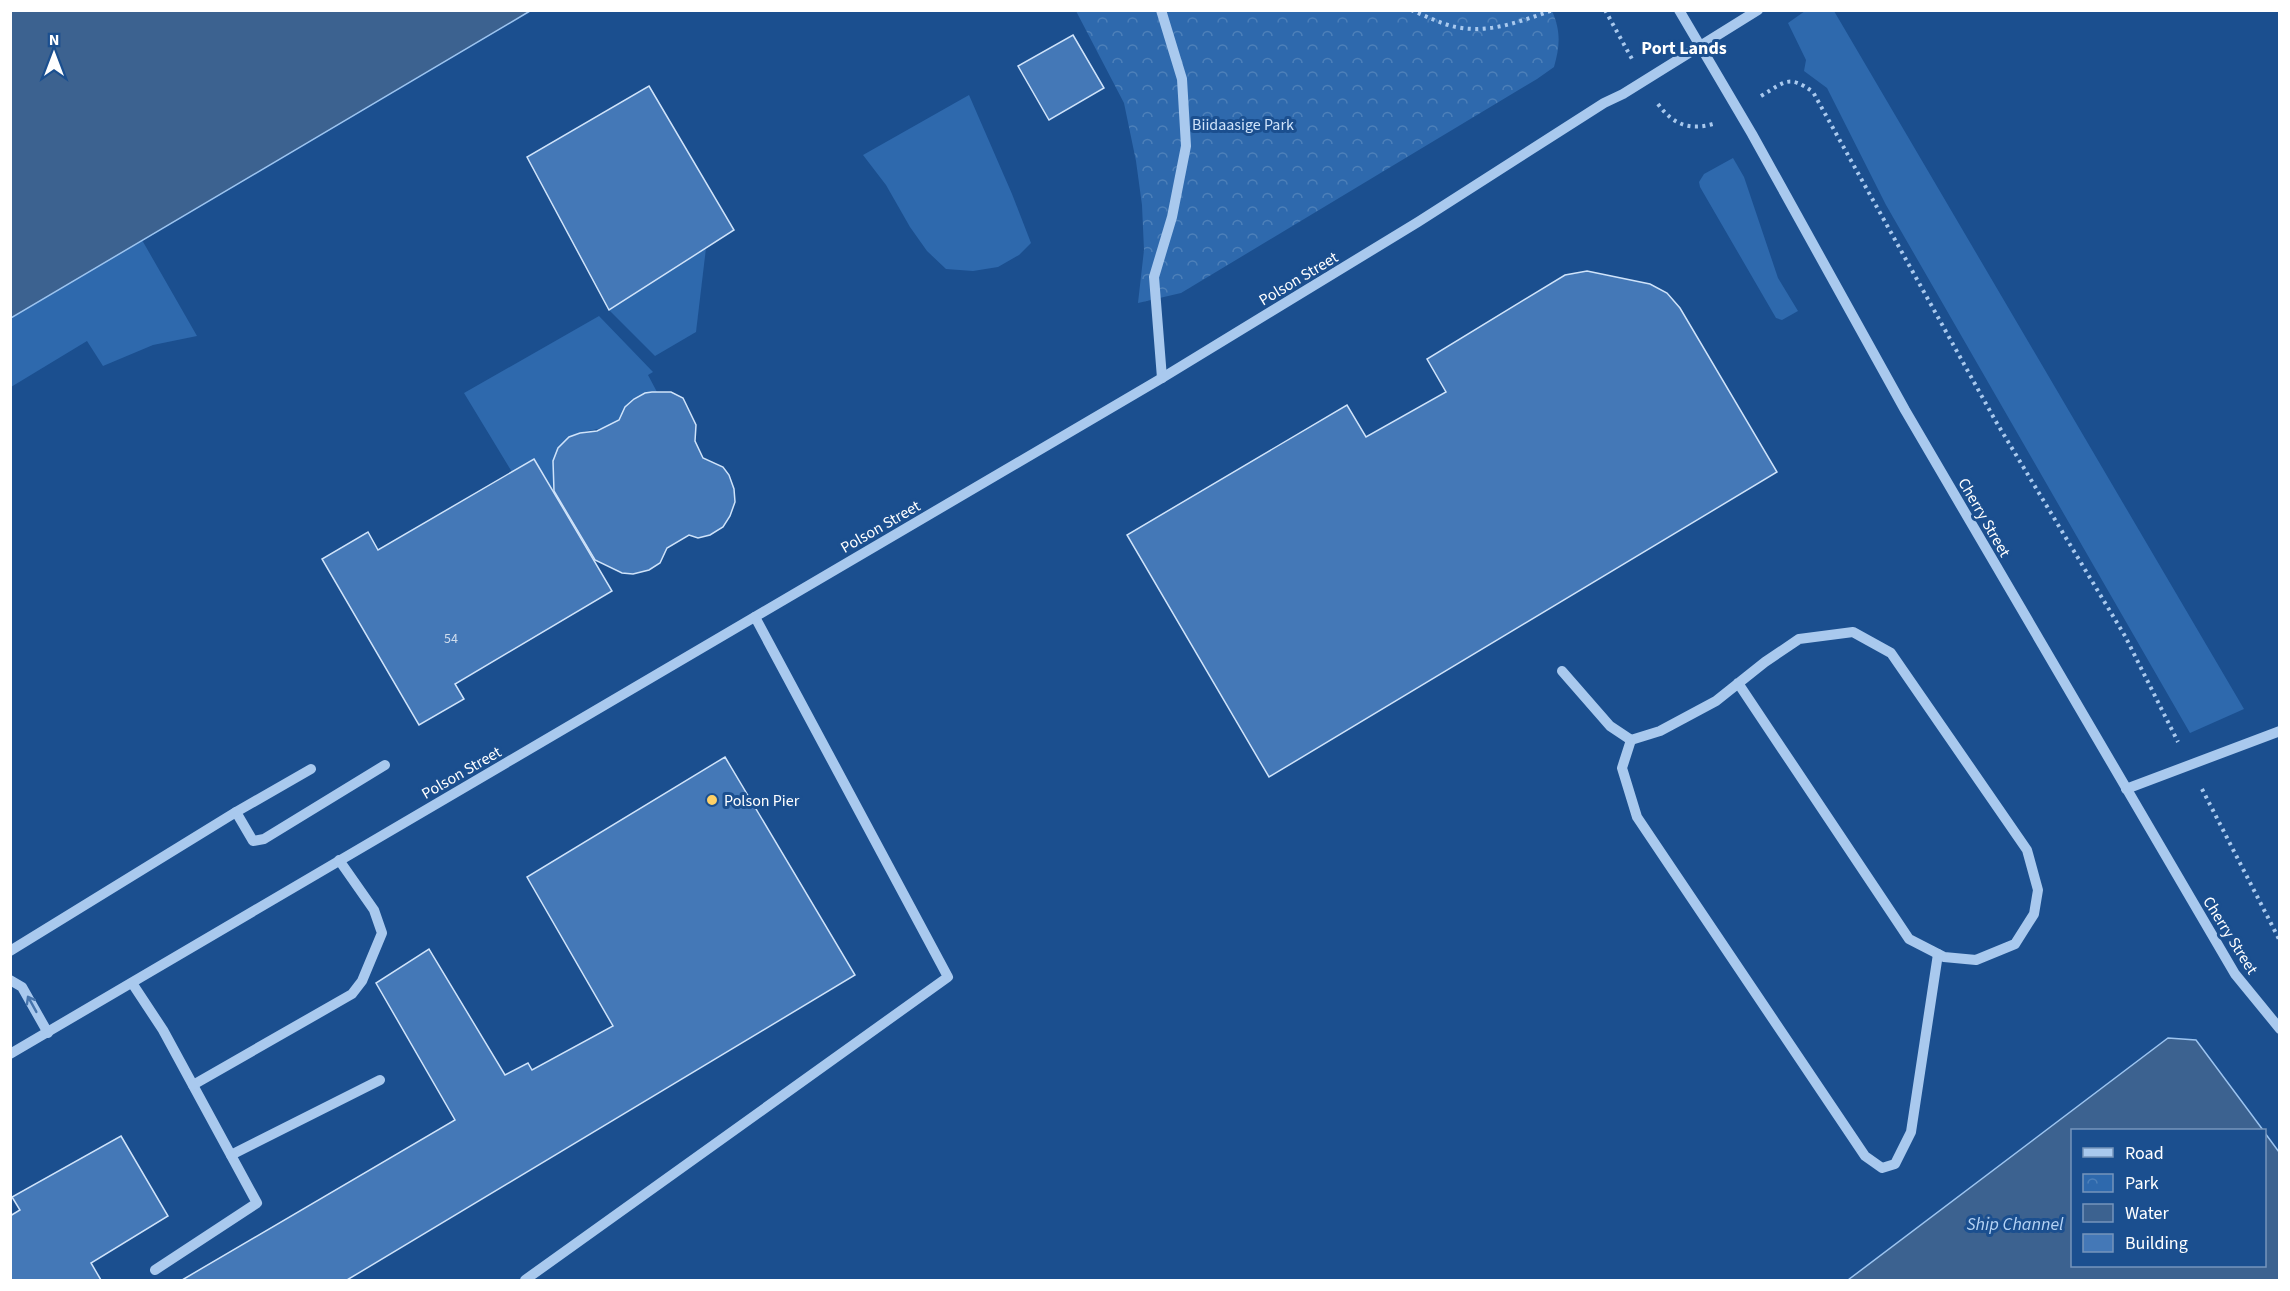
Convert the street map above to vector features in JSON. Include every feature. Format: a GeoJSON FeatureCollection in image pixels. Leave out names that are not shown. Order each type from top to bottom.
{"type":"FeatureCollection","features":[{"type":"Feature","properties":{"kind":"street"},"geometry":{"type":"LineString","coordinates":[[1161,10],[1182,79],[1186,146],[1172,218],[1154,277],[1162,378]]}},
{"type":"Feature","properties":{"kind":"street","name":"Cherry Street"},"geometry":{"type":"LineString","coordinates":[[1679,10],[1752,134],[1905,410],[2235,974],[2280,1029]]}},
{"type":"Feature","properties":{"kind":"street","name":"Polson Street"},"geometry":{"type":"LineString","coordinates":[[10,1054],[1162,378],[1758,10]]}},
{"type":"Feature","properties":{"kind":"street"},"geometry":{"type":"LineString","coordinates":[[525,1281],[948,977],[755,616]]}},
{"type":"Feature","properties":{"kind":"street"},"geometry":{"type":"LineString","coordinates":[[1631,740],[1660,731],[1716,700],[1799,639],[1853,632],[1891,653],[2026,849],[2038,890],[2034,914],[2015,944],[1976,960],[1944,957],[1910,939],[1738,684]]}},
{"type":"Feature","properties":{"kind":"street"},"geometry":{"type":"LineString","coordinates":[[1562,671],[1610,726],[1631,740]]}},
{"type":"Feature","properties":{"kind":"street"},"geometry":{"type":"LineString","coordinates":[[2126,789],[2280,731]]}},
{"type":"Feature","properties":{"kind":"street"},"geometry":{"type":"LineString","coordinates":[[1631,740],[1622,768],[1637,817],[1865,1156],[1882,1168],[1895,1164],[1911,1132],[1938,954]]}},
{"type":"Feature","properties":{"kind":"street"},"geometry":{"type":"LineString","coordinates":[[236,812],[253,841],[264,839],[385,765]]}},
{"type":"Feature","properties":{"kind":"street"},"geometry":{"type":"LineString","coordinates":[[10,951],[236,812],[311,769]]}},
{"type":"Feature","properties":{"kind":"street"},"geometry":{"type":"LineString","coordinates":[[193,1084],[352,994],[362,981],[382,933],[374,910],[339,860]]}},
{"type":"Feature","properties":{"kind":"street"},"geometry":{"type":"LineString","coordinates":[[10,980],[22,987],[48,1033]]}},
{"type":"Feature","properties":{"kind":"street"},"geometry":{"type":"LineString","coordinates":[[132,983],[163,1030],[257,1203],[155,1270]]}},
{"type":"Feature","properties":{"kind":"street"},"geometry":{"type":"LineString","coordinates":[[231,1155],[380,1080]]}},
{"type":"Feature","properties":{"kind":"path"},"geometry":{"type":"LineString","coordinates":[[1411,10],[1455,27],[1483,30],[1512,25],[1553,10]]}},
{"type":"Feature","properties":{"kind":"path"},"geometry":{"type":"LineString","coordinates":[[1605,10],[1609,17]]}},
{"type":"Feature","properties":{"kind":"path"},"geometry":{"type":"LineString","coordinates":[[1765,94],[1783,82],[1791,80],[1813,92],[1995,420],[2125,636],[2280,941]]}},
{"type":"Feature","properties":{"kind":"path"},"geometry":{"type":"LineString","coordinates":[[1659,107],[1677,123],[1695,128],[1715,123]]}},
{"type":"Feature","properties":{"kind":"green space","name":"Biidaasige Park"},"geometry":{"type":"Polygon","coordinates":[[[1076,11],[1552,11],[1557,25],[1558,45],[1554,67],[1537,79],[1181,293],[1138,303],[1144,250],[1142,205],[1124,103],[1076,11]]]}},
{"type":"Feature","properties":{"kind":"green space"},"geometry":{"type":"Polygon","coordinates":[[[1805,11],[1834,11],[2244,709],[2190,733],[1886,205],[1827,88],[1804,71],[1806,60],[1788,23],[1805,11]]]}},
{"type":"Feature","properties":{"kind":"green space"},"geometry":{"type":"Polygon","coordinates":[[[969,95],[1031,243],[1019,255],[998,267],[973,271],[946,269],[927,251],[886,185],[863,155],[969,95]]]}},
{"type":"Feature","properties":{"kind":"green space"},"geometry":{"type":"Polygon","coordinates":[[[1733,158],[1744,177],[1778,278],[1798,311],[1782,320],[1776,318],[1700,187],[1699,182],[1704,174],[1733,158]]]}},
{"type":"Feature","properties":{"kind":"green space"},"geometry":{"type":"Polygon","coordinates":[[[142,240],[197,336],[153,345],[103,366],[87,341],[11,387],[11,318],[142,240]]]}},
{"type":"Feature","properties":{"kind":"green space"},"geometry":{"type":"Polygon","coordinates":[[[706,248],[696,332],[655,356],[609,310],[706,248]]]}},
{"type":"Feature","properties":{"kind":"green space"},"geometry":{"type":"Polygon","coordinates":[[[599,316],[653,372],[648,375],[657,392],[637,398],[623,416],[613,423],[579,433],[563,443],[555,457],[554,491],[534,459],[512,472],[464,393],[599,316]]]}},
{"type":"Feature","properties":{"kind":"water"},"geometry":{"type":"Polygon","coordinates":[[[11,10],[530,10],[530,11],[11,318],[11,10]]]}},
{"type":"Feature","properties":{"kind":"water","name":"Ship Channel"},"geometry":{"type":"Polygon","coordinates":[[[2168,1038],[2196,1040],[2262,1129],[2071,1129],[2071,1267],[2266,1267],[2266,1134],[2279,1152],[2279,1280],[1848,1280],[2168,1038]]]}},
{"type":"Feature","properties":{"kind":"building"},"geometry":{"type":"Polygon","coordinates":[[[1073,35],[1104,88],[1049,120],[1018,66],[1073,35]]]}},
{"type":"Feature","properties":{"kind":"building"},"geometry":{"type":"Polygon","coordinates":[[[649,86],[734,230],[609,310],[527,157],[649,86]]]}},
{"type":"Feature","properties":{"kind":"building"},"geometry":{"type":"Polygon","coordinates":[[[1587,271],[1650,284],[1667,293],[1680,308],[1777,472],[1269,777],[1127,535],[1347,405],[1366,437],[1446,392],[1427,359],[1565,275],[1587,271]]]}},
{"type":"Feature","properties":{"kind":"building"},"geometry":{"type":"Polygon","coordinates":[[[652,392],[671,392],[683,398],[696,425],[695,441],[703,458],[723,467],[729,475],[734,489],[735,502],[723,527],[710,535],[698,538],[689,535],[667,548],[660,563],[649,570],[633,574],[622,573],[595,560],[554,491],[553,461],[558,448],[569,437],[597,431],[619,420],[625,407],[634,399],[652,392]]]}},
{"type":"Feature","properties":{"kind":"building"},"geometry":{"type":"Polygon","coordinates":[[[534,459],[612,591],[455,684],[464,699],[419,725],[322,559],[368,532],[378,550],[534,459]]]}},
{"type":"Feature","properties":{"kind":"building"},"geometry":{"type":"Polygon","coordinates":[[[725,757],[855,975],[347,1280],[182,1280],[455,1120],[376,983],[429,949],[505,1075],[528,1063],[532,1070],[613,1026],[527,877],[725,757]]]}},
{"type":"Feature","properties":{"kind":"building"},"geometry":{"type":"Polygon","coordinates":[[[121,1136],[168,1216],[91,1263],[101,1280],[10,1280],[10,1216],[20,1210],[12,1197],[121,1136]]]}},
{"type":"Feature","properties":{"kind":"place","name":"Polson Pier"},"geometry":{"type":"Point","coordinates":[712,800]}},
{"type":"Feature","properties":{"kind":"district","name":"Port Lands"},"geometry":{"type":"Point","coordinates":[1684,48]}}]}
